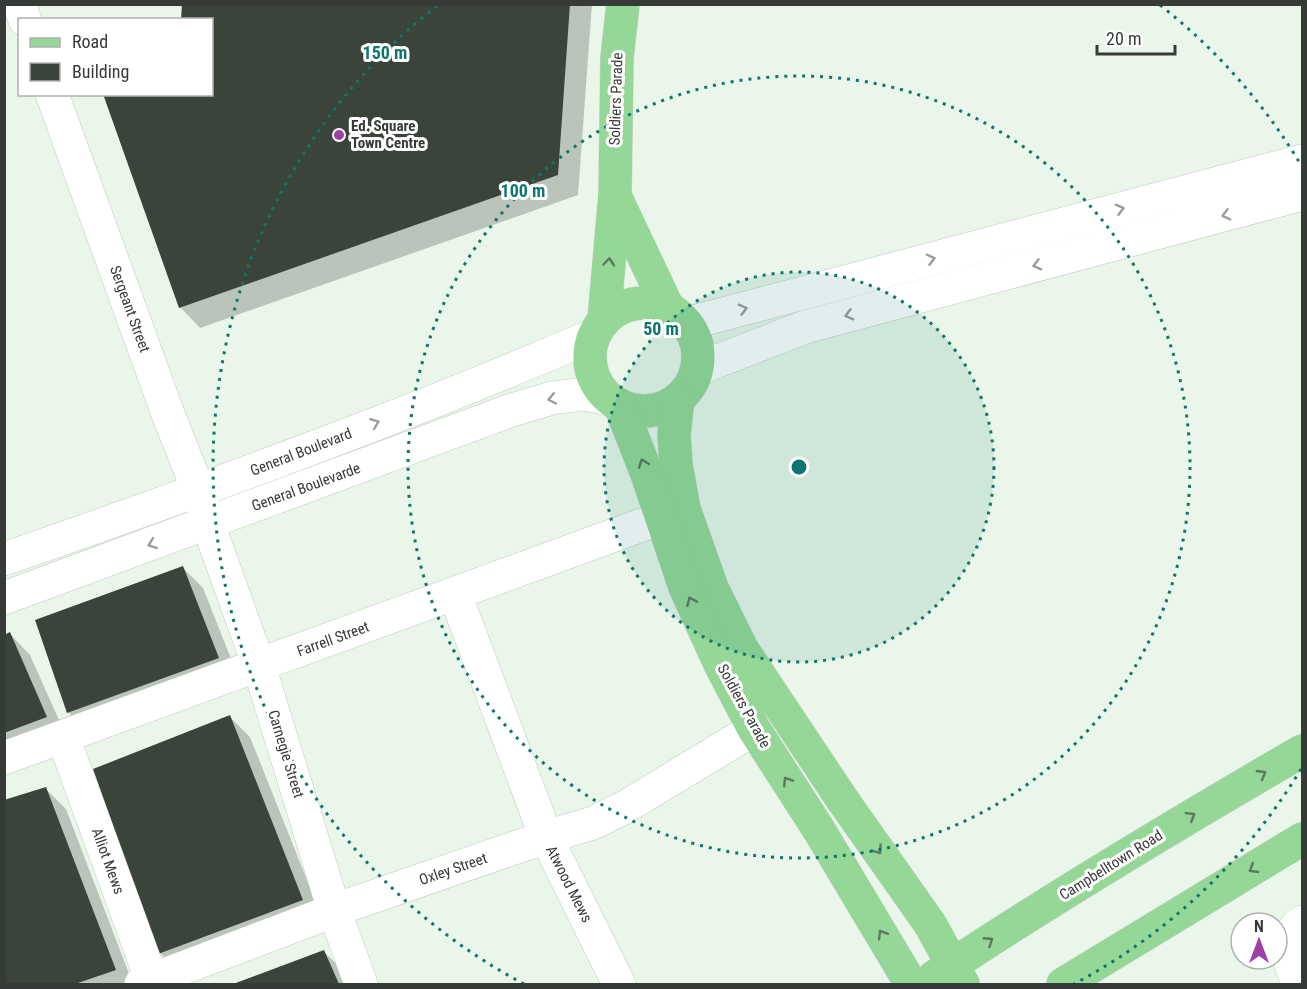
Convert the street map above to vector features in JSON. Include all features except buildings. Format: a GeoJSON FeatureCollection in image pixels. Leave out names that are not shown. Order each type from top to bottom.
{"type":"FeatureCollection","features":[{"type":"Feature","properties":{"kind":"main road","name":"Soldiers Parade"},"geometry":{"type":"LineString","coordinates":[[599,328],[615,194],[617,58],[623,4]]}},
{"type":"Feature","properties":{"kind":"main road","name":"Soldiers Parade"},"geometry":{"type":"LineString","coordinates":[[615,194],[677,316]]}},
{"type":"Feature","properties":{"kind":"main road"},"geometry":{"type":"LineString","coordinates":[[651,303],[677,316],[693,333],[698,351],[697,369],[690,386],[678,399],[665,407],[650,411],[634,411],[615,402],[598,386],[591,370],[590,352],[599,328],[617,310],[633,304],[651,303]]}},
{"type":"Feature","properties":{"kind":"main road","name":"Soldiers Parade"},"geometry":{"type":"LineString","coordinates":[[678,399],[674,434],[676,465],[684,509],[700,558],[724,613],[754,668],[930,924],[958,975]]}},
{"type":"Feature","properties":{"kind":"main road","name":"Soldiers Parade"},"geometry":{"type":"LineString","coordinates":[[615,402],[634,439],[685,587],[720,664],[754,729],[819,830],[911,984]]}},
{"type":"Feature","properties":{"kind":"main road"},"geometry":{"type":"LineString","coordinates":[[724,613],[726,642],[759,693],[764,705],[762,722],[754,729]]}},
{"type":"Feature","properties":{"kind":"main road","name":"Campbelltown Road"},"geometry":{"type":"LineString","coordinates":[[923,984],[958,975],[1221,798],[1302,751]]}},
{"type":"Feature","properties":{"kind":"main road"},"geometry":{"type":"LineString","coordinates":[[1063,984],[1302,839]]}},
{"type":"Feature","properties":{"kind":"street","name":"Sergeant Street"},"geometry":{"type":"LineString","coordinates":[[53,96],[168,414],[199,492],[208,524]]}},
{"type":"Feature","properties":{"kind":"street"},"geometry":{"type":"LineString","coordinates":[[677,316],[1209,186],[1302,161]]}},
{"type":"Feature","properties":{"kind":"street"},"geometry":{"type":"LineString","coordinates":[[1209,186],[1242,189],[1302,173]]}},
{"type":"Feature","properties":{"kind":"street"},"geometry":{"type":"LineString","coordinates":[[697,369],[805,327],[1302,194]]}},
{"type":"Feature","properties":{"kind":"street","name":"General Boulevard"},"geometry":{"type":"LineString","coordinates":[[4,559],[199,492],[538,360],[599,328]]}},
{"type":"Feature","properties":{"kind":"street","name":"General Boulevarde"},"geometry":{"type":"LineString","coordinates":[[4,598],[522,407],[552,398],[584,394],[615,402]]}},
{"type":"Feature","properties":{"kind":"street"},"geometry":{"type":"LineString","coordinates":[[4,559],[64,553],[166,516],[193,516],[208,524]]}},
{"type":"Feature","properties":{"kind":"street","name":"Farrell Street"},"geometry":{"type":"LineString","coordinates":[[4,758],[661,519]]}},
{"type":"Feature","properties":{"kind":"street","name":"Carnegie Street"},"geometry":{"type":"LineString","coordinates":[[208,524],[259,666],[334,910],[361,984]]}},
{"type":"Feature","properties":{"kind":"street","name":"Atwood Mews"},"geometry":{"type":"LineString","coordinates":[[455,594],[546,837],[619,984]]}},
{"type":"Feature","properties":{"kind":"street","name":"Oxley Street"},"geometry":{"type":"LineString","coordinates":[[149,983],[334,910],[593,823],[627,806],[754,729]]}},
{"type":"Feature","properties":{"kind":"street","name":"Alliot Mews"},"geometry":{"type":"LineString","coordinates":[[63,737],[149,983]]}},
{"type":"Feature","properties":{"kind":"street"},"geometry":{"type":"LineString","coordinates":[[1300,984],[1291,970],[1288,947],[1292,933],[1302,922]]}},
{"type":"Feature","properties":{"kind":"place","name":"Ed. Square Town Centre"},"geometry":{"type":"Point","coordinates":[339,135]}}]}
